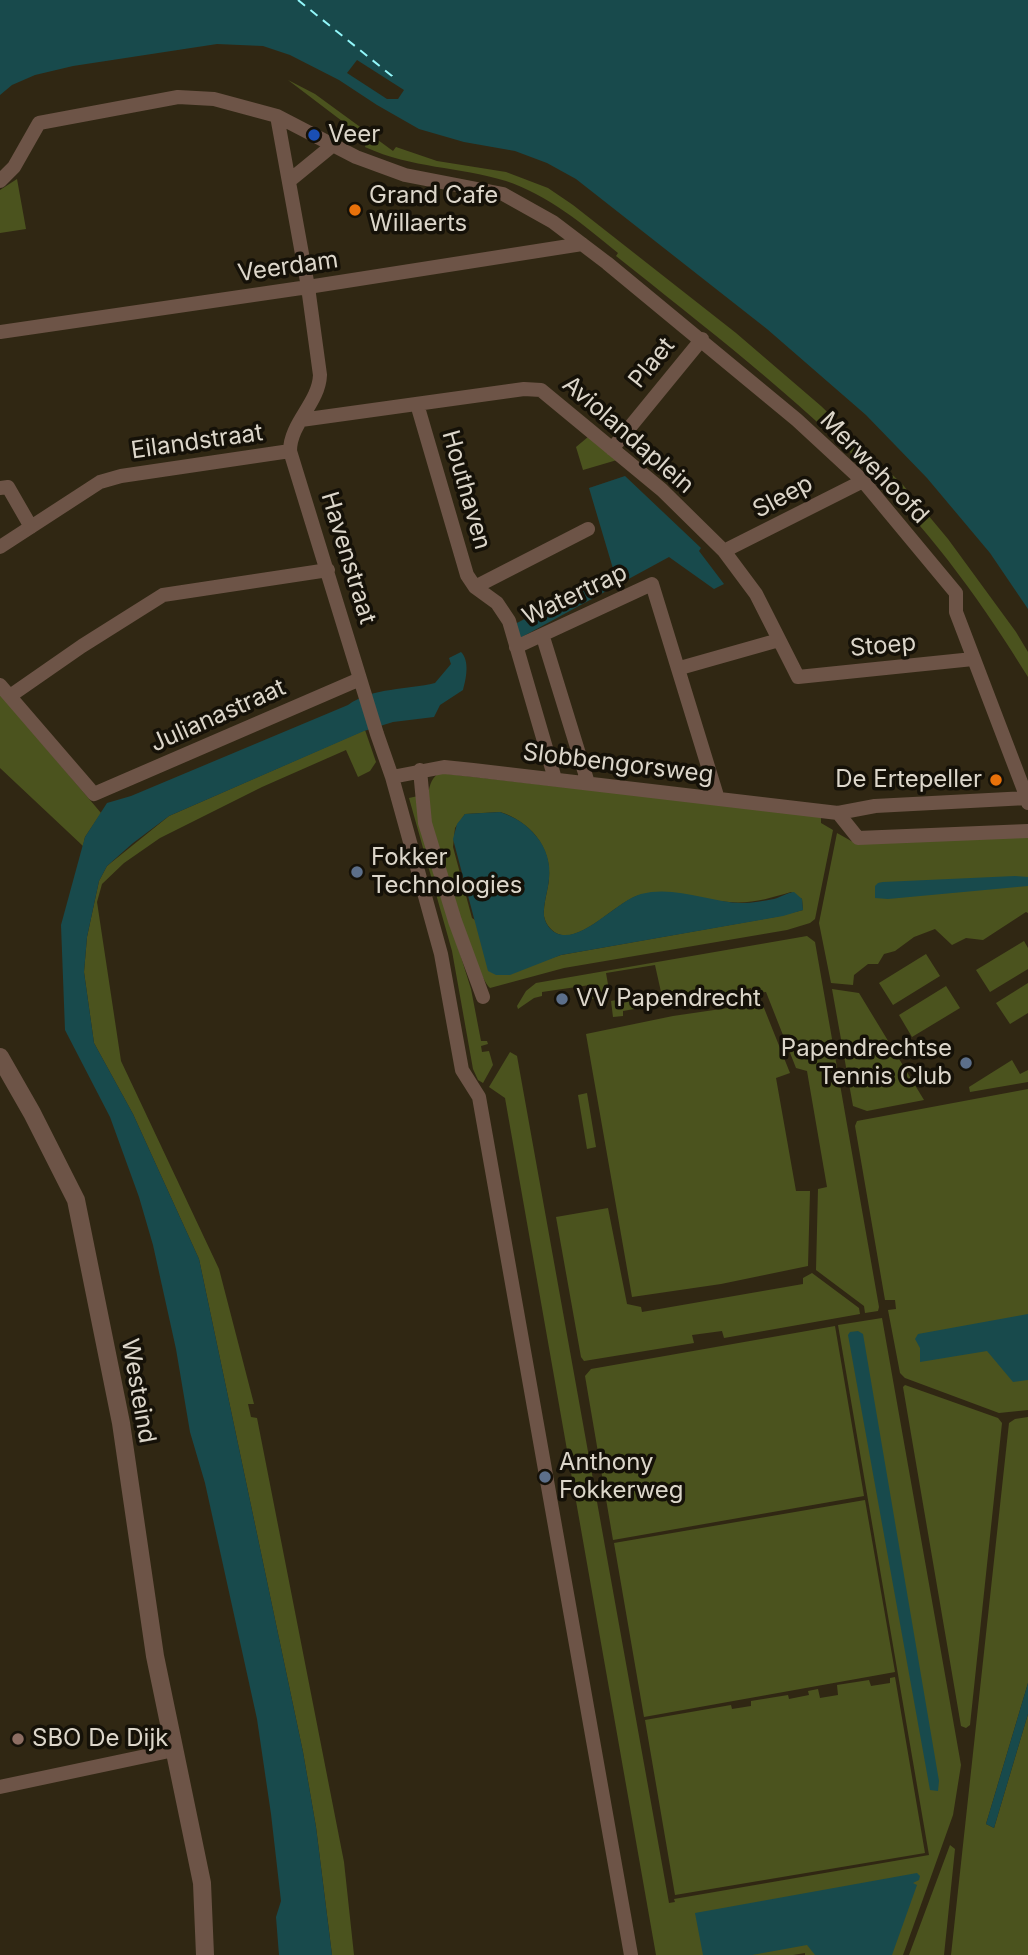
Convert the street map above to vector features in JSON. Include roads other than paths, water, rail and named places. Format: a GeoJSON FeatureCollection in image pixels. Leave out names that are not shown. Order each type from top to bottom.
{"type":"FeatureCollection","features":[{"type":"Feature","properties":{"kind":"street","name":"Merwehoofd"},"geometry":{"type":"LineString","coordinates":[[0,181],[14,167],[39,123],[178,97],[214,100],[277,116],[356,157],[405,175],[503,194],[553,222],[702,339],[797,420],[863,481],[956,593],[956,612],[1027,800]]}},
{"type":"Feature","properties":{"kind":"street","name":"Eilandstraat"},"geometry":{"type":"LineString","coordinates":[[0,547],[100,482],[121,476],[290,451],[290,438],[320,384],[308,287],[277,116]]}},
{"type":"Feature","properties":{"kind":"street"},"geometry":{"type":"LineString","coordinates":[[289,181],[333,145]]}},
{"type":"Feature","properties":{"kind":"street","name":"Veerdam"},"geometry":{"type":"LineString","coordinates":[[0,331],[582,244]]}},
{"type":"Feature","properties":{"kind":"street","name":"Plaet"},"geometry":{"type":"LineString","coordinates":[[612,449],[702,339]]}},
{"type":"Feature","properties":{"kind":"street","name":"Aviolandaplein"},"geometry":{"type":"LineString","coordinates":[[301,420],[524,389],[541,390],[662,490],[724,551],[756,594],[798,677]]}},
{"type":"Feature","properties":{"kind":"street","name":"Houthaven"},"geometry":{"type":"LineString","coordinates":[[417,404],[467,575],[475,587],[497,603],[509,621],[555,779]]}},
{"type":"Feature","properties":{"kind":"street","name":"Havenstraat"},"geometry":{"type":"LineString","coordinates":[[290,451],[362,685]]}},
{"type":"Feature","properties":{"kind":"street","name":"Sleep"},"geometry":{"type":"LineString","coordinates":[[724,551],[863,481]]}},
{"type":"Feature","properties":{"kind":"street"},"geometry":{"type":"LineString","coordinates":[[0,488],[8,487],[31,527]]}},
{"type":"Feature","properties":{"kind":"street","name":"Houthaven"},"geometry":{"type":"LineString","coordinates":[[475,587],[588,529]]}},
{"type":"Feature","properties":{"kind":"street"},"geometry":{"type":"LineString","coordinates":[[0,685],[10,696],[163,595],[328,570]]}},
{"type":"Feature","properties":{"kind":"street","name":"Watertrap"},"geometry":{"type":"LineString","coordinates":[[515,643],[543,637],[652,584],[680,668]]}},
{"type":"Feature","properties":{"kind":"street"},"geometry":{"type":"LineString","coordinates":[[543,637],[588,783]]}},
{"type":"Feature","properties":{"kind":"street"},"geometry":{"type":"LineString","coordinates":[[718,799],[680,668],[779,640]]}},
{"type":"Feature","properties":{"kind":"street","name":"Stoep"},"geometry":{"type":"LineString","coordinates":[[798,677],[973,659]]}},
{"type":"Feature","properties":{"kind":"street"},"geometry":{"type":"LineString","coordinates":[[362,685],[392,777],[441,954],[462,1070],[480,1097],[631,1955]]}},
{"type":"Feature","properties":{"kind":"street","name":"Julianastraat"},"geometry":{"type":"LineString","coordinates":[[10,696],[94,794],[362,685]]}},
{"type":"Feature","properties":{"kind":"street","name":"Slobbengorsweg"},"geometry":{"type":"LineString","coordinates":[[392,777],[444,767],[838,813],[875,806],[1027,800]]}},
{"type":"Feature","properties":{"kind":"street"},"geometry":{"type":"LineString","coordinates":[[420,770],[425,823],[455,920],[483,997]]}},
{"type":"Feature","properties":{"kind":"street"},"geometry":{"type":"LineString","coordinates":[[838,813],[858,838],[1028,831]]}},
{"type":"Feature","properties":{"kind":"street","name":"Westeind"},"geometry":{"type":"LineString","coordinates":[[0,1057],[76,1199],[121,1423],[155,1656],[202,1883],[205,1955]]}},
{"type":"Feature","properties":{"kind":"street"},"geometry":{"type":"LineString","coordinates":[[0,1787],[174,1750]]}},
{"type":"Feature","properties":{"kind":"water"},"geometry":{"type":"Polygon","coordinates":[[[0,0],[1028,0],[1028,609],[990,553],[927,478],[866,415],[767,329],[576,179],[547,163],[515,151],[464,142],[419,129],[339,80],[290,55],[263,46],[217,44],[73,66],[35,75],[12,85],[0,95],[0,0]]]}},
{"type":"Feature","properties":{"kind":"water"},"geometry":{"type":"Polygon","coordinates":[[[625,476],[701,548],[699,551],[724,584],[714,589],[669,557],[520,638],[515,624],[614,572],[589,488],[625,476]]]}},
{"type":"Feature","properties":{"kind":"water"},"geometry":{"type":"Polygon","coordinates":[[[461,652],[466,665],[463,690],[440,705],[434,717],[393,722],[364,731],[169,816],[133,843],[107,866],[99,881],[87,937],[84,972],[94,1043],[133,1114],[199,1259],[303,1752],[316,1827],[332,1955],[279,1955],[276,1917],[281,1901],[257,1719],[205,1483],[190,1432],[176,1349],[153,1245],[110,1117],[65,1030],[61,925],[85,837],[107,803],[131,796],[368,695],[435,683],[451,664],[449,658],[461,652]]]}},
{"type":"Feature","properties":{"kind":"water"},"geometry":{"type":"Polygon","coordinates":[[[500,812],[511,816],[529,829],[543,846],[549,867],[544,916],[548,926],[556,933],[576,933],[631,898],[653,892],[666,891],[742,903],[774,899],[794,892],[802,899],[803,910],[783,916],[561,955],[510,975],[496,975],[488,971],[453,839],[457,824],[465,814],[500,812]]]}},
{"type":"Feature","properties":{"kind":"water"},"geometry":{"type":"Polygon","coordinates":[[[1028,877],[1028,886],[875,898],[875,886],[883,882],[1028,877]]]}},
{"type":"Feature","properties":{"kind":"water"},"geometry":{"type":"Polygon","coordinates":[[[1028,1314],[1028,1380],[1013,1382],[987,1351],[920,1362],[920,1348],[915,1339],[918,1334],[1028,1314]]]}},
{"type":"Feature","properties":{"kind":"water"},"geometry":{"type":"Polygon","coordinates":[[[858,1331],[863,1334],[939,1781],[938,1791],[930,1790],[848,1335],[858,1331]]]}},
{"type":"Feature","properties":{"kind":"water"},"geometry":{"type":"Polygon","coordinates":[[[1028,1683],[1028,1714],[994,1828],[986,1824],[1028,1683]]]}},
{"type":"Feature","properties":{"kind":"water"},"geometry":{"type":"Polygon","coordinates":[[[917,1873],[919,1880],[913,1883],[917,1885],[892,1955],[815,1955],[807,1945],[752,1955],[703,1955],[695,1913],[917,1873]]]}},
{"type":"Feature","properties":{"kind":"place","name":"Veer"},"geometry":{"type":"Point","coordinates":[314,135]}},
{"type":"Feature","properties":{"kind":"place","name":"Grand Cafe Willaerts"},"geometry":{"type":"Point","coordinates":[355,210]}},
{"type":"Feature","properties":{"kind":"place","name":"De Ertepeller"},"geometry":{"type":"Point","coordinates":[996,780]}},
{"type":"Feature","properties":{"kind":"place","name":"Fokker Technologies"},"geometry":{"type":"Point","coordinates":[357,872]}},
{"type":"Feature","properties":{"kind":"place","name":"VV Papendrecht"},"geometry":{"type":"Point","coordinates":[562,999]}},
{"type":"Feature","properties":{"kind":"place","name":"Papendrechtse Tennis Club"},"geometry":{"type":"Point","coordinates":[966,1063]}},
{"type":"Feature","properties":{"kind":"place","name":"Anthony Fokkerweg"},"geometry":{"type":"Point","coordinates":[545,1477]}},
{"type":"Feature","properties":{"kind":"place","name":"SBO De Dijk"},"geometry":{"type":"Point","coordinates":[18,1739]}}]}
